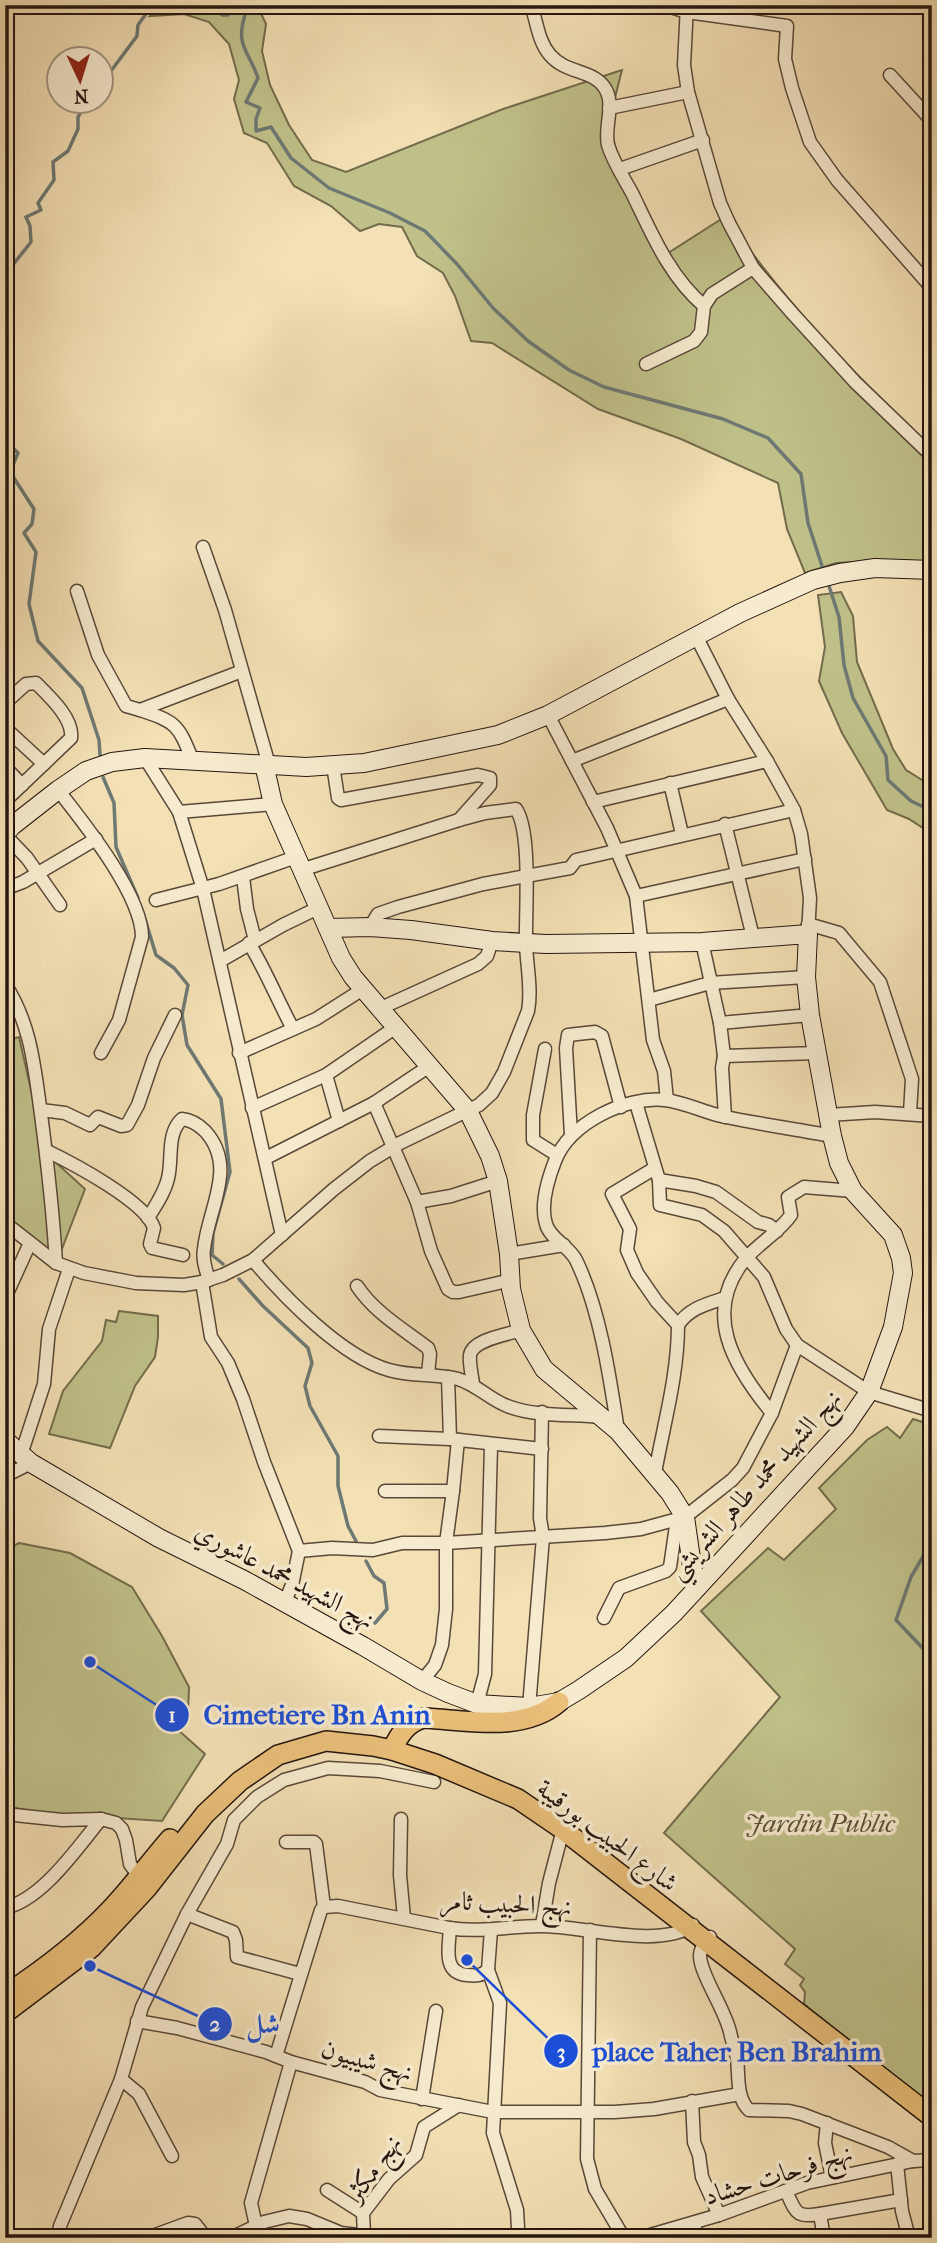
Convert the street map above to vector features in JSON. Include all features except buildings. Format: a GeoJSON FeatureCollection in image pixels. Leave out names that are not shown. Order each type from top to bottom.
{"type":"FeatureCollection","features":[{"type":"Feature","properties":{"kind":"main road"},"geometry":{"type":"LineString","coordinates":[[395,1744],[415,1720],[424,1718],[482,1723],[514,1720],[538,1716],[559,1702]]}},
{"type":"Feature","properties":{"kind":"main road","name":"شارع الحبيب بورقيبة"},"geometry":{"type":"LineString","coordinates":[[5,2013],[91,1948],[223,1780],[258,1752],[279,1743],[324,1732],[363,1732],[464,1764],[523,1790],[932,2117]]}},
{"type":"Feature","properties":{"kind":"main road","name":"شارع الحبيب بورقيبة"},"geometry":{"type":"LineString","coordinates":[[5,1995],[57,1958],[143,1882]]}},
{"type":"Feature","properties":{"kind":"main road","name":"شارع الحبيب بورقيبة"},"geometry":{"type":"LineString","coordinates":[[708,1939],[932,2109]]}},
{"type":"Feature","properties":{"kind":"street"},"geometry":{"type":"LineString","coordinates":[[531,5],[541,41],[550,55],[563,67],[599,80],[608,94],[606,133],[612,155],[663,256],[686,291],[704,306]]}},
{"type":"Feature","properties":{"kind":"street"},"geometry":{"type":"LineString","coordinates":[[664,5],[786,26],[785,58],[810,142],[837,180],[932,288]]}},
{"type":"Feature","properties":{"kind":"street"},"geometry":{"type":"LineString","coordinates":[[687,8],[684,65],[688,92],[720,203],[753,268],[855,382],[932,456]]}},
{"type":"Feature","properties":{"kind":"street"},"geometry":{"type":"LineString","coordinates":[[890,75],[932,121]]}},
{"type":"Feature","properties":{"kind":"street"},"geometry":{"type":"LineString","coordinates":[[609,108],[688,92]]}},
{"type":"Feature","properties":{"kind":"street"},"geometry":{"type":"LineString","coordinates":[[620,169],[703,140]]}},
{"type":"Feature","properties":{"kind":"street"},"geometry":{"type":"LineString","coordinates":[[646,364],[699,337],[704,306],[712,295],[753,268]]}},
{"type":"Feature","properties":{"kind":"street"},"geometry":{"type":"LineString","coordinates":[[203,547],[242,671],[266,764],[273,804],[341,958],[363,989],[468,1111],[490,1156],[498,1181],[515,1311],[521,1330],[544,1369],[618,1431],[655,1473],[689,1532],[697,1587]]}},
{"type":"Feature","properties":{"kind":"street"},"geometry":{"type":"LineString","coordinates":[[60,905],[38,872],[5,834],[20,819],[86,771],[112,762],[145,758],[306,767],[365,763],[477,740],[508,732],[548,716],[695,636],[813,580],[875,568],[932,570]]}},
{"type":"Feature","properties":{"kind":"street"},"geometry":{"type":"LineString","coordinates":[[77,592],[109,678],[126,706],[177,726],[192,759]]}},
{"type":"Feature","properties":{"kind":"street"},"geometry":{"type":"LineString","coordinates":[[695,636],[727,699],[767,761],[794,810],[810,898],[808,929]]}},
{"type":"Feature","properties":{"kind":"street"},"geometry":{"type":"LineString","coordinates":[[140,710],[242,671]]}},
{"type":"Feature","properties":{"kind":"street"},"geometry":{"type":"LineString","coordinates":[[5,703],[26,684],[36,683],[64,716],[72,733],[71,738],[5,802]]}},
{"type":"Feature","properties":{"kind":"street"},"geometry":{"type":"LineString","coordinates":[[572,761],[727,699]]}},
{"type":"Feature","properties":{"kind":"street"},"geometry":{"type":"LineString","coordinates":[[548,716],[617,850],[636,896],[653,1040],[661,1060],[667,1100]]}},
{"type":"Feature","properties":{"kind":"street"},"geometry":{"type":"LineString","coordinates":[[5,728],[44,764]]}},
{"type":"Feature","properties":{"kind":"street"},"geometry":{"type":"LineString","coordinates":[[145,758],[179,812],[203,889],[282,1235]]}},
{"type":"Feature","properties":{"kind":"street"},"geometry":{"type":"LineString","coordinates":[[593,802],[767,761]]}},
{"type":"Feature","properties":{"kind":"street"},"geometry":{"type":"LineString","coordinates":[[333,765],[338,798],[341,800],[478,775],[490,778],[490,785],[459,820]]}},
{"type":"Feature","properties":{"kind":"street"},"geometry":{"type":"LineString","coordinates":[[5,767],[22,785]]}},
{"type":"Feature","properties":{"kind":"street"},"geometry":{"type":"LineString","coordinates":[[670,783],[682,834]]}},
{"type":"Feature","properties":{"kind":"street"},"geometry":{"type":"LineString","coordinates":[[58,790],[96,839],[137,908],[142,928],[142,937],[119,1020],[101,1053]]}},
{"type":"Feature","properties":{"kind":"street"},"geometry":{"type":"LineString","coordinates":[[179,812],[273,804]]}},
{"type":"Feature","properties":{"kind":"street"},"geometry":{"type":"LineString","coordinates":[[6,1227],[56,1263],[69,1269],[136,1283],[184,1285],[206,1281],[253,1260],[334,1189],[393,1146],[468,1111],[492,1093],[504,1072],[528,1011],[527,875],[522,824],[516,809],[485,813],[156,900]]}},
{"type":"Feature","properties":{"kind":"street"},"geometry":{"type":"LineString","coordinates":[[370,927],[378,914],[398,906],[483,884],[570,869],[576,860],[794,810]]}},
{"type":"Feature","properties":{"kind":"street"},"geometry":{"type":"LineString","coordinates":[[724,824],[753,937]]}},
{"type":"Feature","properties":{"kind":"street"},"geometry":{"type":"LineString","coordinates":[[5,889],[96,839]]}},
{"type":"Feature","properties":{"kind":"street"},"geometry":{"type":"LineString","coordinates":[[636,896],[805,859]]}},
{"type":"Feature","properties":{"kind":"street"},"geometry":{"type":"LineString","coordinates":[[243,877],[252,942],[293,1029]]}},
{"type":"Feature","properties":{"kind":"street"},"geometry":{"type":"LineString","coordinates":[[220,961],[318,908]]}},
{"type":"Feature","properties":{"kind":"street"},"geometry":{"type":"LineString","coordinates":[[328,928],[370,927],[526,943],[702,942],[808,929],[839,933],[883,987],[912,1079],[910,1113]]}},
{"type":"Feature","properties":{"kind":"street","name":"نهج الشهيد محمد طاهر الشريشي"},"geometry":{"type":"LineString","coordinates":[[559,1702],[626,1658],[697,1587],[837,1436],[869,1392],[892,1328],[903,1273],[898,1244],[853,1191],[839,1163],[810,1015],[806,977],[808,929]]}},
{"type":"Feature","properties":{"kind":"street"},"geometry":{"type":"LineString","coordinates":[[381,1008],[478,964],[487,956],[492,941]]}},
{"type":"Feature","properties":{"kind":"street"},"geometry":{"type":"LineString","coordinates":[[702,942],[720,1023],[724,1056],[722,1068],[725,1117]]}},
{"type":"Feature","properties":{"kind":"street"},"geometry":{"type":"LineString","coordinates":[[649,1000],[710,983],[806,977]]}},
{"type":"Feature","properties":{"kind":"street"},"geometry":{"type":"LineString","coordinates":[[5,985],[23,1016],[30,1037],[47,1151],[56,1263]]}},
{"type":"Feature","properties":{"kind":"street"},"geometry":{"type":"LineString","coordinates":[[239,1053],[316,1019],[363,989]]}},
{"type":"Feature","properties":{"kind":"street"},"geometry":{"type":"LineString","coordinates":[[41,1110],[65,1113],[90,1125],[98,1117],[121,1126],[127,1125],[175,1015]]}},
{"type":"Feature","properties":{"kind":"street"},"geometry":{"type":"LineString","coordinates":[[720,1023],[810,1015]]}},
{"type":"Feature","properties":{"kind":"street"},"geometry":{"type":"LineString","coordinates":[[252,1108],[326,1075],[396,1027]]}},
{"type":"Feature","properties":{"kind":"street"},"geometry":{"type":"LineString","coordinates":[[571,1135],[566,1048],[568,1035],[594,1032],[602,1036],[621,1107]]}},
{"type":"Feature","properties":{"kind":"street"},"geometry":{"type":"LineString","coordinates":[[545,1049],[533,1115],[534,1140],[557,1155]]}},
{"type":"Feature","properties":{"kind":"street"},"geometry":{"type":"LineString","coordinates":[[724,1056],[818,1053]]}},
{"type":"Feature","properties":{"kind":"street"},"geometry":{"type":"LineString","coordinates":[[266,1158],[374,1103],[430,1065]]}},
{"type":"Feature","properties":{"kind":"street"},"geometry":{"type":"LineString","coordinates":[[326,1075],[339,1121]]}},
{"type":"Feature","properties":{"kind":"street"},"geometry":{"type":"LineString","coordinates":[[618,1431],[587,1287],[576,1260],[547,1227],[544,1213],[550,1174],[557,1155],[571,1135],[584,1123],[621,1107],[636,1102],[667,1100],[725,1117],[832,1136]]}},
{"type":"Feature","properties":{"kind":"street"},"geometry":{"type":"LineString","coordinates":[[636,1102],[657,1174],[660,1205],[702,1215],[724,1231],[748,1257],[769,1287],[786,1329],[797,1345],[869,1392],[932,1410]]}},
{"type":"Feature","properties":{"kind":"street"},"geometry":{"type":"LineString","coordinates":[[374,1103],[416,1202],[431,1251],[448,1289],[459,1292],[511,1280]]}},
{"type":"Feature","properties":{"kind":"street"},"geometry":{"type":"LineString","coordinates":[[828,1115],[875,1112],[932,1116]]}},
{"type":"Feature","properties":{"kind":"street"},"geometry":{"type":"LineString","coordinates":[[148,1218],[166,1184],[175,1129],[182,1119],[190,1120],[201,1126],[214,1141],[222,1164],[203,1252],[206,1318],[211,1336],[228,1363],[243,1399],[264,1462],[299,1550],[292,1585],[284,1604]]}},
{"type":"Feature","properties":{"kind":"street"},"geometry":{"type":"LineString","coordinates":[[47,1151],[87,1172],[128,1199],[148,1218],[154,1228],[151,1246],[183,1255]]}},
{"type":"Feature","properties":{"kind":"street"},"geometry":{"type":"LineString","coordinates":[[678,1325],[657,1302],[638,1273],[627,1250],[630,1229],[612,1194],[657,1174],[716,1192],[758,1222],[777,1231]]}},
{"type":"Feature","properties":{"kind":"street"},"geometry":{"type":"LineString","coordinates":[[416,1202],[451,1196],[498,1181]]}},
{"type":"Feature","properties":{"kind":"street"},"geometry":{"type":"LineString","coordinates":[[772,1413],[748,1384],[735,1360],[724,1325],[725,1298],[731,1283],[748,1257],[777,1231],[790,1215],[788,1197],[798,1188],[853,1191]]}},
{"type":"Feature","properties":{"kind":"street"},"geometry":{"type":"LineString","coordinates":[[5,1298],[30,1242]]}},
{"type":"Feature","properties":{"kind":"street"},"geometry":{"type":"LineString","coordinates":[[509,1254],[564,1245]]}},
{"type":"Feature","properties":{"kind":"street"},"geometry":{"type":"LineString","coordinates":[[253,1260],[297,1308],[360,1357],[391,1371],[448,1377],[474,1384],[507,1406],[601,1417]]}},
{"type":"Feature","properties":{"kind":"street"},"geometry":{"type":"LineString","coordinates":[[5,1476],[26,1459],[44,1384],[49,1329],[69,1269]]}},
{"type":"Feature","properties":{"kind":"street"},"geometry":{"type":"LineString","coordinates":[[357,1286],[368,1300],[428,1348],[428,1374]]}},
{"type":"Feature","properties":{"kind":"street"},"geometry":{"type":"LineString","coordinates":[[655,1473],[673,1389],[678,1325],[684,1316],[694,1309],[725,1298]]}},
{"type":"Feature","properties":{"kind":"street"},"geometry":{"type":"LineString","coordinates":[[474,1384],[470,1353],[473,1347],[521,1330]]}},
{"type":"Feature","properties":{"kind":"street"},"geometry":{"type":"LineString","coordinates":[[299,1550],[373,1550],[402,1543],[543,1537],[641,1528],[681,1518],[725,1486],[743,1468],[772,1413],[797,1345]]}},
{"type":"Feature","properties":{"kind":"street"},"geometry":{"type":"LineString","coordinates":[[422,1681],[435,1665],[442,1645],[446,1609],[446,1543],[453,1491],[454,1440],[448,1377]]}},
{"type":"Feature","properties":{"kind":"street"},"geometry":{"type":"LineString","coordinates":[[529,1707],[543,1537],[540,1518],[542,1412]]}},
{"type":"Feature","properties":{"kind":"street"},"geometry":{"type":"LineString","coordinates":[[379,1436],[542,1449]]}},
{"type":"Feature","properties":{"kind":"street","name":"نهج الشهيد محمد عاشوري"},"geometry":{"type":"LineString","coordinates":[[5,1440],[26,1459],[159,1538],[244,1580],[422,1681],[477,1704],[529,1707],[559,1702]]}},
{"type":"Feature","properties":{"kind":"street"},"geometry":{"type":"LineString","coordinates":[[477,1704],[485,1674],[491,1445]]}},
{"type":"Feature","properties":{"kind":"street"},"geometry":{"type":"LineString","coordinates":[[385,1491],[453,1491]]}},
{"type":"Feature","properties":{"kind":"street"},"geometry":{"type":"LineString","coordinates":[[604,1618],[619,1588],[666,1571],[670,1567],[681,1518]]}},
{"type":"Feature","properties":{"kind":"street"},"geometry":{"type":"LineString","coordinates":[[670,1567],[692,1566]]}},
{"type":"Feature","properties":{"kind":"street"},"geometry":{"type":"LineString","coordinates":[[58,2238],[60,2226],[121,2080],[137,2021],[187,1914],[228,1844],[234,1820],[257,1797],[284,1780],[310,1772],[343,1768],[404,1775],[434,1782]]}},
{"type":"Feature","properties":{"kind":"street"},"geometry":{"type":"LineString","coordinates":[[5,1814],[62,1820],[102,1819],[116,1823],[122,1829],[130,1864],[143,1882]]}},
{"type":"Feature","properties":{"kind":"street"},"geometry":{"type":"LineString","coordinates":[[5,1908],[31,1896],[58,1871],[102,1819]]}},
{"type":"Feature","properties":{"kind":"street"},"geometry":{"type":"LineString","coordinates":[[401,1819],[400,1875],[404,1918]]}},
{"type":"Feature","properties":{"kind":"street"},"geometry":{"type":"LineString","coordinates":[[542,1925],[564,1824]]}},
{"type":"Feature","properties":{"kind":"street"},"geometry":{"type":"LineString","coordinates":[[276,2056],[321,1910],[324,1908],[316,1844],[286,1842]]}},
{"type":"Feature","properties":{"kind":"street","name":"نهج الحبيب ثامر"},"geometry":{"type":"LineString","coordinates":[[324,1908],[338,1906],[450,1928],[491,1930],[542,1925],[657,1936],[692,1925]]}},
{"type":"Feature","properties":{"kind":"street"},"geometry":{"type":"LineString","coordinates":[[187,1914],[233,1932],[236,1940],[235,1954],[241,1960],[300,1975]]}},
{"type":"Feature","properties":{"kind":"street"},"geometry":{"type":"LineString","coordinates":[[450,1928],[449,1963],[452,1970],[460,1975],[477,1976],[488,1970]]}},
{"type":"Feature","properties":{"kind":"street"},"geometry":{"type":"LineString","coordinates":[[491,1930],[488,1970],[499,2003],[493,2112],[494,2143],[518,2219],[515,2238]]}},
{"type":"Feature","properties":{"kind":"street"},"geometry":{"type":"LineString","coordinates":[[590,1930],[587,2159],[595,2189],[624,2238]]}},
{"type":"Feature","properties":{"kind":"street"},"geometry":{"type":"LineString","coordinates":[[708,1939],[700,1952],[701,1964],[726,2016],[737,2058],[740,2094],[745,2106],[749,2110],[789,2111],[827,2123],[888,2147],[913,2161]]}},
{"type":"Feature","properties":{"kind":"street"},"geometry":{"type":"LineString","coordinates":[[422,2099],[436,2011]]}},
{"type":"Feature","properties":{"kind":"street","name":"نهج شيبيون"},"geometry":{"type":"LineString","coordinates":[[137,2021],[177,2028],[276,2056],[365,2082],[380,2090],[493,2112],[647,2109],[740,2094]]}},
{"type":"Feature","properties":{"kind":"street"},"geometry":{"type":"LineString","coordinates":[[254,2231],[251,2203],[290,2062]]}},
{"type":"Feature","properties":{"kind":"street"},"geometry":{"type":"LineString","coordinates":[[121,2080],[139,2094],[172,2155]]}},
{"type":"Feature","properties":{"kind":"street"},"geometry":{"type":"LineString","coordinates":[[692,2101],[694,2142],[702,2177],[719,2216]]}},
{"type":"Feature","properties":{"kind":"street","name":"نهج مكثر"},"geometry":{"type":"LineString","coordinates":[[364,2235],[363,2213],[389,2179],[416,2155],[424,2127],[459,2105]]}},
{"type":"Feature","properties":{"kind":"street"},"geometry":{"type":"LineString","coordinates":[[827,2123],[825,2143],[832,2177]]}},
{"type":"Feature","properties":{"kind":"street","name":"نهج فرحات حشاد"},"geometry":{"type":"LineString","coordinates":[[640,2238],[719,2216],[832,2177],[913,2161],[932,2160]]}},
{"type":"Feature","properties":{"kind":"street"},"geometry":{"type":"LineString","coordinates":[[897,2164],[903,2219],[909,2238]]}},
{"type":"Feature","properties":{"kind":"street"},"geometry":{"type":"LineString","coordinates":[[327,2190],[363,2213]]}},
{"type":"Feature","properties":{"kind":"street"},"geometry":{"type":"LineString","coordinates":[[786,2191],[801,2216],[901,2200]]}},
{"type":"Feature","properties":{"kind":"street"},"geometry":{"type":"LineString","coordinates":[[820,2214],[824,2238]]}},
{"type":"Feature","properties":{"kind":"street"},"geometry":{"type":"LineString","coordinates":[[231,2238],[254,2231],[273,2219],[289,2216],[307,2219],[341,2233],[384,2238]]}},
{"type":"Feature","properties":{"kind":"street"},"geometry":{"type":"LineString","coordinates":[[147,2238],[188,2223],[195,2224],[206,2238]]}},
{"type":"Feature","properties":{"kind":"street"},"geometry":{"type":"LineString","coordinates":[[693,2224],[699,2238]]}},
{"type":"Feature","properties":{"kind":"green space"},"geometry":{"type":"Polygon","coordinates":[[[160,5],[257,5],[266,24],[262,51],[270,85],[289,125],[312,160],[346,172],[503,109],[622,70],[609,121],[623,178],[668,253],[726,216],[797,309],[932,450],[932,564],[868,561],[836,563],[805,573],[787,529],[778,483],[681,439],[598,409],[492,343],[471,341],[455,296],[443,273],[417,256],[402,227],[379,224],[360,231],[331,206],[294,186],[267,143],[244,133],[234,99],[239,80],[229,44],[209,22],[184,14],[150,16],[160,5]]]}},
{"type":"Feature","properties":{"kind":"green space"},"geometry":{"type":"Polygon","coordinates":[[[841,592],[853,616],[857,662],[893,749],[906,770],[932,786],[932,834],[909,819],[887,810],[842,733],[819,681],[825,647],[818,595],[841,592]]]}},
{"type":"Feature","properties":{"kind":"green space"},"geometry":{"type":"Polygon","coordinates":[[[19,1037],[36,1112],[40,1148],[85,1189],[58,1259],[5,1225],[5,1041],[19,1037]]]}},
{"type":"Feature","properties":{"kind":"green space"},"geometry":{"type":"Polygon","coordinates":[[[119,1311],[158,1316],[158,1337],[155,1357],[135,1386],[110,1448],[49,1434],[63,1391],[102,1341],[106,1320],[116,1322],[119,1311]]]}},
{"type":"Feature","properties":{"kind":"green space","name":"Jardin Public"},"geometry":{"type":"Polygon","coordinates":[[[913,1419],[932,1425],[932,2107],[804,2004],[805,1992],[800,1985],[804,1979],[785,1964],[795,1949],[664,1833],[780,1697],[701,1611],[768,1548],[784,1560],[836,1509],[819,1488],[867,1440],[887,1427],[900,1438],[913,1419]]]}},
{"type":"Feature","properties":{"kind":"green space"},"geometry":{"type":"Polygon","coordinates":[[[19,1543],[70,1553],[132,1587],[189,1687],[188,1715],[177,1729],[205,1754],[162,1821],[41,1813],[5,1806],[5,1550],[19,1543]]]}},
{"type":"Feature","properties":{"kind":"waterway"},"geometry":{"type":"LineString","coordinates":[[116,64],[137,36],[138,25],[148,11],[160,5]]}},
{"type":"Feature","properties":{"kind":"waterway"},"geometry":{"type":"LineString","coordinates":[[219,5],[222,15],[228,15],[235,5]]}},
{"type":"Feature","properties":{"kind":"waterway"},"geometry":{"type":"LineString","coordinates":[[241,5],[245,15],[242,41],[258,78],[246,102],[260,108],[256,131],[271,127],[291,158],[329,188],[390,213],[425,231],[457,264],[493,308],[528,341],[569,370],[604,387],[723,419],[768,438],[801,474],[808,523],[824,572]]}},
{"type":"Feature","properties":{"kind":"waterway"},"geometry":{"type":"LineString","coordinates":[[5,319],[13,314],[12,266],[31,242],[30,226],[26,217],[41,210],[38,203],[54,180],[53,162],[68,151],[78,129],[79,116]]}},
{"type":"Feature","properties":{"kind":"waterway"},"geometry":{"type":"LineString","coordinates":[[5,326],[9,335],[5,335]]}},
{"type":"Feature","properties":{"kind":"waterway"},"geometry":{"type":"LineString","coordinates":[[5,440],[18,453],[10,472],[34,509],[32,524],[24,533],[36,552],[29,604],[38,641],[82,688],[99,740],[100,755]]}},
{"type":"Feature","properties":{"kind":"waterway"},"geometry":{"type":"LineString","coordinates":[[828,583],[839,617],[844,665],[853,698],[886,756],[888,780],[911,801],[932,811]]}},
{"type":"Feature","properties":{"kind":"waterway"},"geometry":{"type":"LineString","coordinates":[[103,777],[114,803],[116,847],[138,898]]}},
{"type":"Feature","properties":{"kind":"waterway"},"geometry":{"type":"LineString","coordinates":[[145,919],[156,955],[174,968],[188,985],[182,1015],[187,1045],[221,1099],[230,1172],[213,1233],[212,1255],[223,1264]]}},
{"type":"Feature","properties":{"kind":"waterway"},"geometry":{"type":"LineString","coordinates":[[239,1279],[263,1306],[308,1348],[312,1363],[305,1386],[310,1406],[338,1456],[338,1486],[348,1526],[356,1541]]}},
{"type":"Feature","properties":{"kind":"waterway"},"geometry":{"type":"LineString","coordinates":[[932,1467],[929,1471],[932,1501]]}},
{"type":"Feature","properties":{"kind":"waterway"},"geometry":{"type":"LineString","coordinates":[[932,1541],[911,1577],[896,1620],[932,1658]]}},
{"type":"Feature","properties":{"kind":"waterway"},"geometry":{"type":"LineString","coordinates":[[366,1561],[374,1576],[384,1583],[387,1609],[375,1623]]}},
{"type":"Feature","properties":{"kind":"place","name":"Cimetiere Bn Anin"},"geometry":{"type":"Point","coordinates":[90,1662]}},
{"type":"Feature","properties":{"kind":"place","name":"place Taher Ben Brahim"},"geometry":{"type":"Point","coordinates":[467,1960]}},
{"type":"Feature","properties":{"kind":"place","name":"شل"},"geometry":{"type":"Point","coordinates":[90,1966]}}]}
